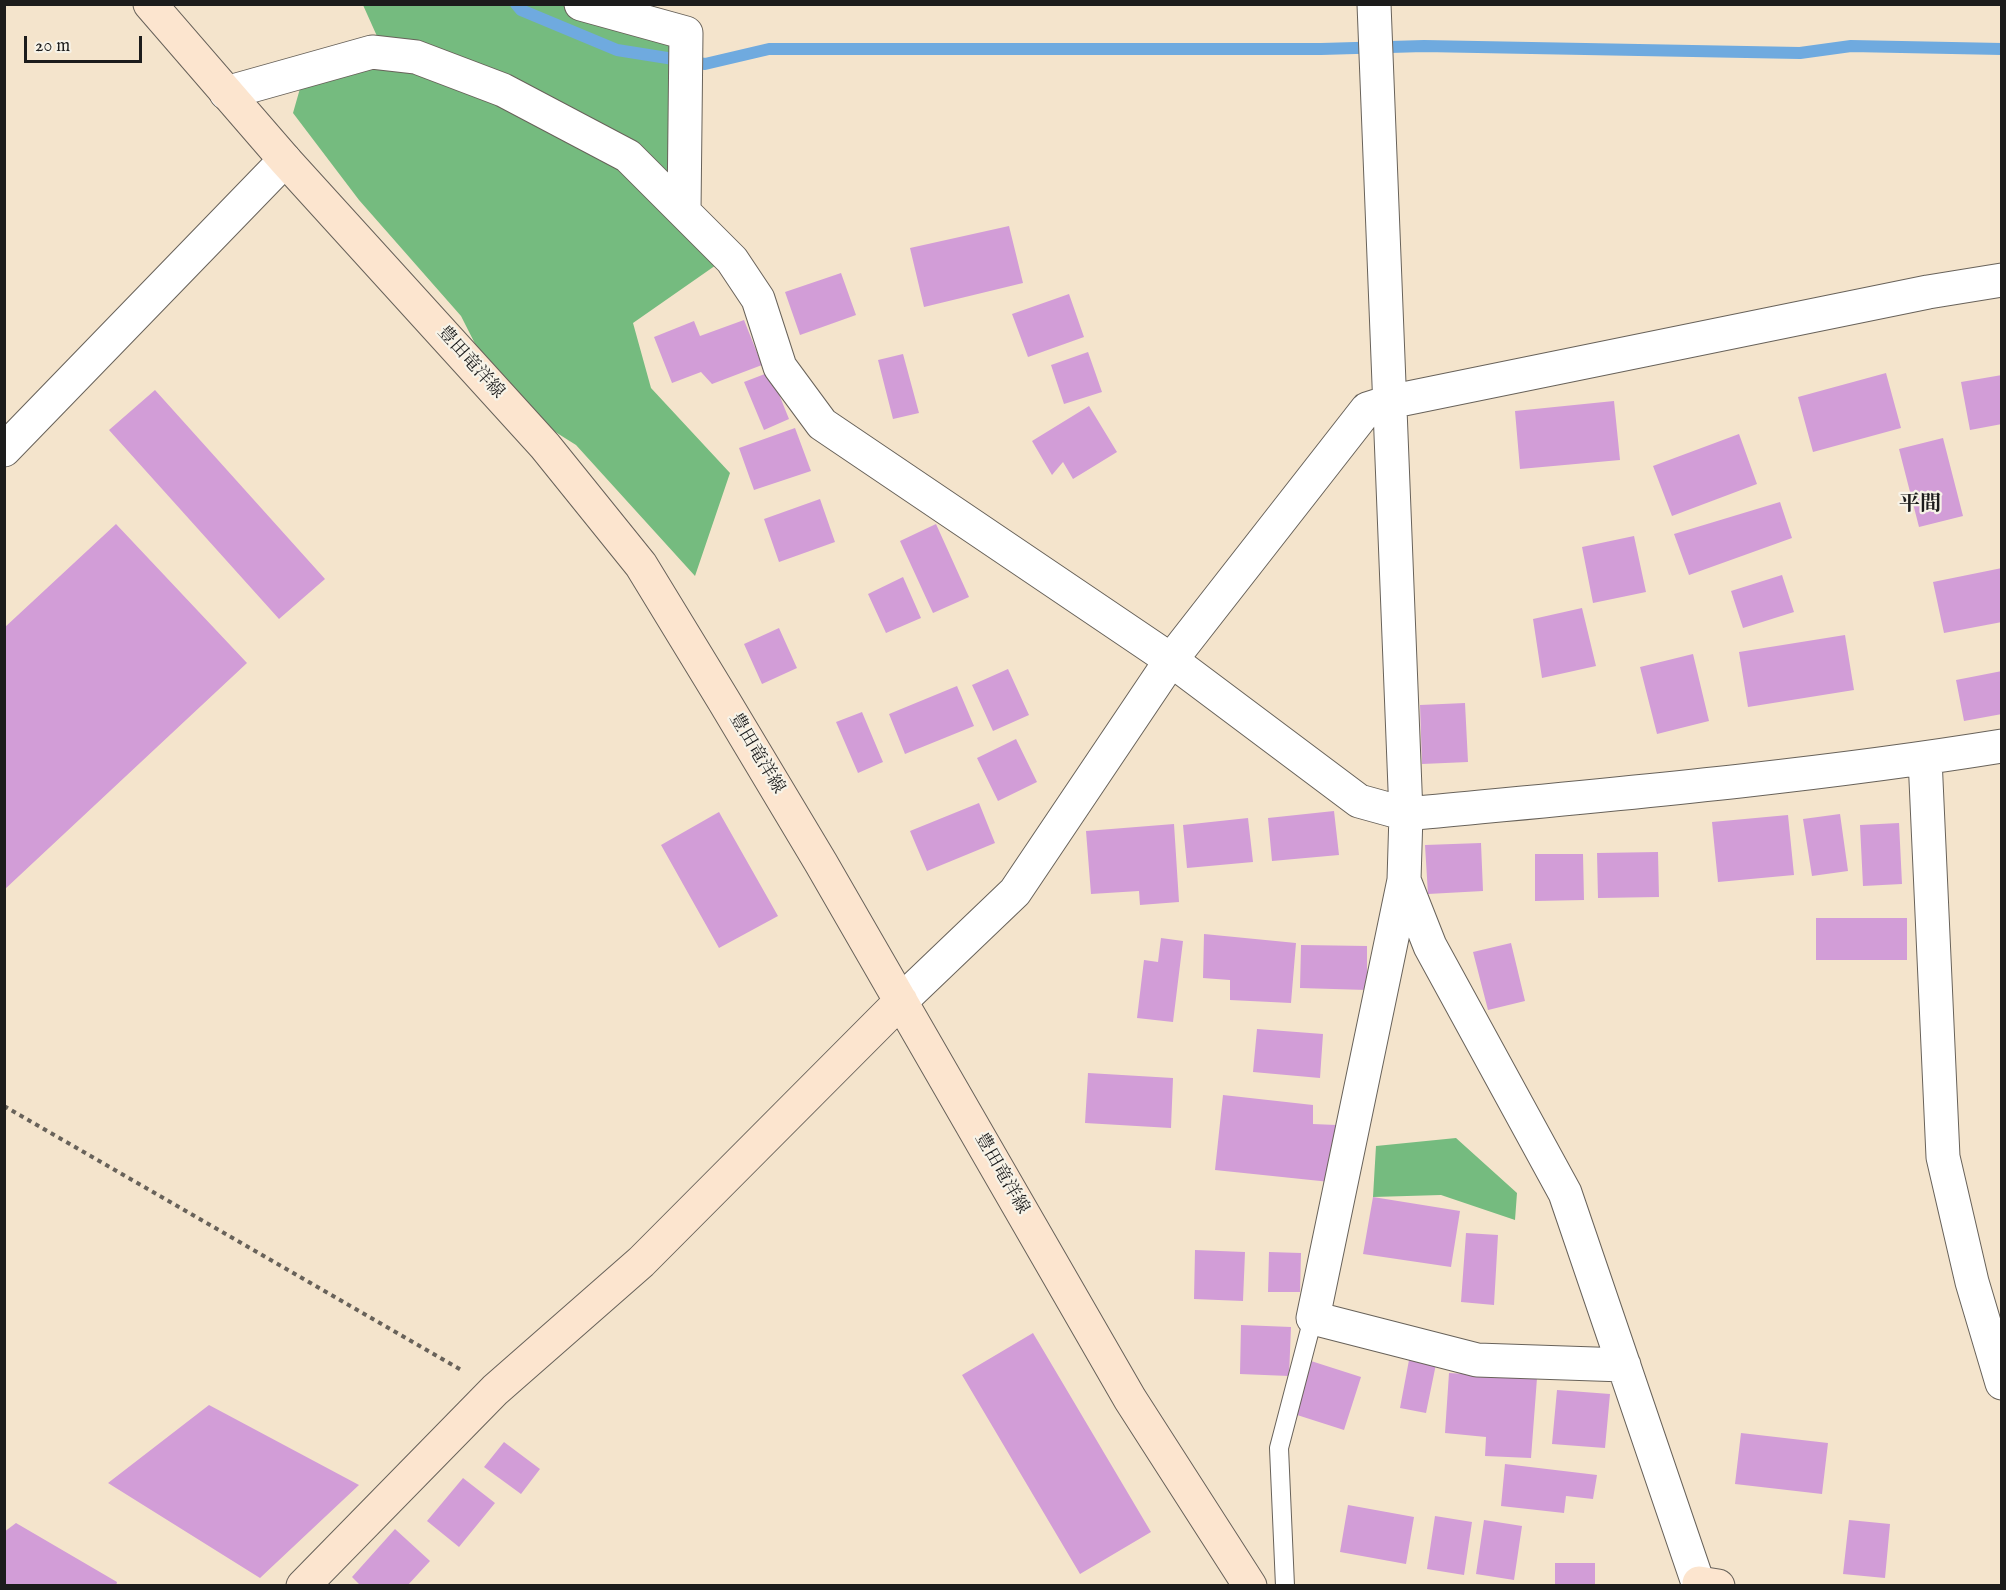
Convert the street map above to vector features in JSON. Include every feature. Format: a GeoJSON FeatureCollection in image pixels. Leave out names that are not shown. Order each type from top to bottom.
{"type":"FeatureCollection","features":[{"type":"Feature","properties":{"kind":"main road","name":"豊田竜洋線"},"geometry":{"type":"LineString","coordinates":[[150,4],[285,160],[545,446],[640,566],[746,737],[1130,1399],[1250,1586]]}},
{"type":"Feature","properties":{"kind":"main road"},"geometry":{"type":"LineString","coordinates":[[303,1586],[495,1390],[641,1262],[901,1001]]}},
{"type":"Feature","properties":{"kind":"street"},"geometry":{"type":"LineString","coordinates":[[581,4],[686,33],[684,211]]}},
{"type":"Feature","properties":{"kind":"street"},"geometry":{"type":"LineString","coordinates":[[1374,4],[1406,814],[1404,880],[1313,1318],[1477,1360],[1624,1365]]}},
{"type":"Feature","properties":{"kind":"street"},"geometry":{"type":"LineString","coordinates":[[226,93],[372,52],[416,57],[503,90],[628,156],[732,260],[758,299],[780,367],[822,424],[1171,660],[1359,801],[1406,814],[1710,784],[1925,758],[2001,746]]}},
{"type":"Feature","properties":{"kind":"street"},"geometry":{"type":"LineString","coordinates":[[4,450],[285,160]]}},
{"type":"Feature","properties":{"kind":"street"},"geometry":{"type":"LineString","coordinates":[[901,1001],[1015,892],[1171,660],[1367,409],[1389,402],[1928,292],[2001,280]]}},
{"type":"Feature","properties":{"kind":"street"},"geometry":{"type":"LineString","coordinates":[[1925,758],[1943,1157],[1972,1282],[2001,1383]]}},
{"type":"Feature","properties":{"kind":"street"},"geometry":{"type":"LineString","coordinates":[[1404,880],[1430,946],[1565,1193],[1624,1365],[1705,1585]]}},
{"type":"Feature","properties":{"kind":"lane"},"geometry":{"type":"LineString","coordinates":[[1285,1586],[1279,1448],[1313,1318]]}},
{"type":"Feature","properties":{"kind":"path"},"geometry":{"type":"LineString","coordinates":[[4,1106],[495,1390]]}},
{"type":"Feature","properties":{"kind":"green space"},"geometry":{"type":"Polygon","coordinates":[[[363,5],[602,5],[672,29],[684,211],[729,256],[633,323],[651,388],[730,473],[695,576],[576,445],[503,399],[461,316],[359,200],[293,113],[305,71],[385,54],[363,5]]]}},
{"type":"Feature","properties":{"kind":"green space"},"geometry":{"type":"Polygon","coordinates":[[[1456,1138],[1517,1193],[1515,1220],[1441,1195],[1373,1197],[1376,1146],[1456,1138]]]}},
{"type":"Feature","properties":{"kind":"building"},"geometry":{"type":"Polygon","coordinates":[[[1009,226],[1023,283],[924,307],[910,248],[1009,226]]]}},
{"type":"Feature","properties":{"kind":"building"},"geometry":{"type":"Polygon","coordinates":[[[841,273],[856,315],[800,335],[785,292],[841,273]]]}},
{"type":"Feature","properties":{"kind":"building"},"geometry":{"type":"Polygon","coordinates":[[[1069,294],[1084,337],[1028,357],[1012,314],[1069,294]]]}},
{"type":"Feature","properties":{"kind":"building"},"geometry":{"type":"Polygon","coordinates":[[[744,320],[762,365],[712,384],[701,372],[672,383],[654,337],[694,321],[700,336],[744,320]]]}},
{"type":"Feature","properties":{"kind":"building"},"geometry":{"type":"Polygon","coordinates":[[[1088,352],[1102,392],[1064,404],[1051,365],[1088,352]]]}},
{"type":"Feature","properties":{"kind":"building"},"geometry":{"type":"Polygon","coordinates":[[[903,354],[919,413],[893,419],[878,360],[903,354]]]}},
{"type":"Feature","properties":{"kind":"building"},"geometry":{"type":"Polygon","coordinates":[[[770,372],[789,419],[764,430],[744,382],[770,372]]]}},
{"type":"Feature","properties":{"kind":"building"},"geometry":{"type":"Polygon","coordinates":[[[1886,373],[1901,428],[1813,452],[1798,397],[1886,373]]]}},
{"type":"Feature","properties":{"kind":"building"},"geometry":{"type":"Polygon","coordinates":[[[2002,375],[2002,424],[1970,430],[1961,382],[2002,375]]]}},
{"type":"Feature","properties":{"kind":"building"},"geometry":{"type":"Polygon","coordinates":[[[155,390],[325,579],[279,619],[109,430],[155,390]]]}},
{"type":"Feature","properties":{"kind":"building"},"geometry":{"type":"Polygon","coordinates":[[[1614,401],[1620,460],[1520,469],[1515,411],[1614,401]]]}},
{"type":"Feature","properties":{"kind":"building"},"geometry":{"type":"Polygon","coordinates":[[[1089,406],[1117,452],[1073,479],[1063,462],[1052,475],[1032,441],[1089,406]]]}},
{"type":"Feature","properties":{"kind":"building"},"geometry":{"type":"Polygon","coordinates":[[[795,428],[811,471],[754,490],[739,448],[795,428]]]}},
{"type":"Feature","properties":{"kind":"building"},"geometry":{"type":"Polygon","coordinates":[[[1739,434],[1757,484],[1672,516],[1653,466],[1739,434]]]}},
{"type":"Feature","properties":{"kind":"building"},"geometry":{"type":"Polygon","coordinates":[[[1943,438],[1963,516],[1919,527],[1899,449],[1943,438]]]}},
{"type":"Feature","properties":{"kind":"building"},"geometry":{"type":"Polygon","coordinates":[[[820,499],[835,542],[779,562],[764,519],[820,499]]]}},
{"type":"Feature","properties":{"kind":"building"},"geometry":{"type":"Polygon","coordinates":[[[1780,502],[1792,538],[1689,575],[1674,534],[1780,502]]]}},
{"type":"Feature","properties":{"kind":"building"},"geometry":{"type":"Polygon","coordinates":[[[116,524],[247,663],[4,890],[4,628],[116,524]]]}},
{"type":"Feature","properties":{"kind":"building"},"geometry":{"type":"Polygon","coordinates":[[[936,524],[969,597],[933,613],[900,541],[936,524]]]}},
{"type":"Feature","properties":{"kind":"building"},"geometry":{"type":"Polygon","coordinates":[[[1634,536],[1646,592],[1593,603],[1582,547],[1634,536]]]}},
{"type":"Feature","properties":{"kind":"building"},"geometry":{"type":"Polygon","coordinates":[[[2002,568],[2002,622],[1944,633],[1933,582],[2002,568]]]}},
{"type":"Feature","properties":{"kind":"building"},"geometry":{"type":"Polygon","coordinates":[[[1782,575],[1794,612],[1743,628],[1731,591],[1782,575]]]}},
{"type":"Feature","properties":{"kind":"building"},"geometry":{"type":"Polygon","coordinates":[[[903,577],[921,618],[886,633],[868,594],[903,577]]]}},
{"type":"Feature","properties":{"kind":"building"},"geometry":{"type":"Polygon","coordinates":[[[1582,608],[1596,666],[1542,678],[1533,619],[1582,608]]]}},
{"type":"Feature","properties":{"kind":"building"},"geometry":{"type":"Polygon","coordinates":[[[779,628],[797,668],[762,684],[744,644],[779,628]]]}},
{"type":"Feature","properties":{"kind":"building"},"geometry":{"type":"Polygon","coordinates":[[[1845,635],[1854,690],[1748,707],[1739,652],[1845,635]]]}},
{"type":"Feature","properties":{"kind":"building"},"geometry":{"type":"Polygon","coordinates":[[[1693,654],[1709,721],[1657,734],[1640,667],[1693,654]]]}},
{"type":"Feature","properties":{"kind":"building"},"geometry":{"type":"Polygon","coordinates":[[[1008,669],[1029,715],[993,731],[972,685],[1008,669]]]}},
{"type":"Feature","properties":{"kind":"building"},"geometry":{"type":"Polygon","coordinates":[[[2002,671],[2002,714],[1964,721],[1956,680],[2002,671]]]}},
{"type":"Feature","properties":{"kind":"building"},"geometry":{"type":"Polygon","coordinates":[[[957,686],[974,726],[905,754],[889,714],[957,686]]]}},
{"type":"Feature","properties":{"kind":"building"},"geometry":{"type":"Polygon","coordinates":[[[1465,703],[1468,762],[1422,764],[1420,705],[1465,703]]]}},
{"type":"Feature","properties":{"kind":"building"},"geometry":{"type":"Polygon","coordinates":[[[862,712],[883,762],[858,773],[836,722],[862,712]]]}},
{"type":"Feature","properties":{"kind":"building"},"geometry":{"type":"Polygon","coordinates":[[[1016,739],[1037,782],[998,801],[977,758],[1016,739]]]}},
{"type":"Feature","properties":{"kind":"building"},"geometry":{"type":"Polygon","coordinates":[[[979,803],[995,843],[927,871],[910,831],[979,803]]]}},
{"type":"Feature","properties":{"kind":"building"},"geometry":{"type":"Polygon","coordinates":[[[1334,811],[1339,855],[1272,861],[1268,818],[1334,811]]]}},
{"type":"Feature","properties":{"kind":"building"},"geometry":{"type":"Polygon","coordinates":[[[719,812],[778,916],[719,948],[661,845],[719,812]]]}},
{"type":"Feature","properties":{"kind":"building"},"geometry":{"type":"Polygon","coordinates":[[[1840,814],[1848,871],[1812,876],[1803,819],[1840,814]]]}},
{"type":"Feature","properties":{"kind":"building"},"geometry":{"type":"Polygon","coordinates":[[[1788,815],[1794,875],[1718,882],[1712,822],[1788,815]]]}},
{"type":"Feature","properties":{"kind":"building"},"geometry":{"type":"Polygon","coordinates":[[[1248,818],[1253,862],[1187,868],[1183,825],[1248,818]]]}},
{"type":"Feature","properties":{"kind":"building"},"geometry":{"type":"Polygon","coordinates":[[[1899,823],[1902,884],[1863,886],[1860,825],[1899,823]]]}},
{"type":"Feature","properties":{"kind":"building"},"geometry":{"type":"Polygon","coordinates":[[[1174,824],[1179,902],[1140,905],[1139,891],[1091,894],[1086,831],[1174,824]]]}},
{"type":"Feature","properties":{"kind":"building"},"geometry":{"type":"Polygon","coordinates":[[[1481,843],[1483,891],[1428,894],[1425,845],[1481,843]]]}},
{"type":"Feature","properties":{"kind":"building"},"geometry":{"type":"Polygon","coordinates":[[[1658,852],[1659,897],[1598,898],[1597,853],[1658,852]]]}},
{"type":"Feature","properties":{"kind":"building"},"geometry":{"type":"Polygon","coordinates":[[[1535,854],[1583,854],[1584,900],[1535,901],[1535,854]]]}},
{"type":"Feature","properties":{"kind":"building"},"geometry":{"type":"Polygon","coordinates":[[[1816,918],[1907,918],[1907,960],[1816,960],[1816,918]]]}},
{"type":"Feature","properties":{"kind":"building"},"geometry":{"type":"Polygon","coordinates":[[[1204,934],[1296,943],[1291,1003],[1230,1000],[1230,980],[1203,978],[1204,934]]]}},
{"type":"Feature","properties":{"kind":"building"},"geometry":{"type":"Polygon","coordinates":[[[1161,938],[1183,941],[1173,1022],[1137,1018],[1144,960],[1158,962],[1161,938]]]}},
{"type":"Feature","properties":{"kind":"building"},"geometry":{"type":"Polygon","coordinates":[[[1511,943],[1525,1001],[1488,1010],[1473,952],[1511,943]]]}},
{"type":"Feature","properties":{"kind":"building"},"geometry":{"type":"Polygon","coordinates":[[[1301,945],[1367,946],[1367,990],[1300,988],[1301,945]]]}},
{"type":"Feature","properties":{"kind":"building"},"geometry":{"type":"Polygon","coordinates":[[[1257,1029],[1323,1034],[1320,1078],[1253,1072],[1257,1029]]]}},
{"type":"Feature","properties":{"kind":"building"},"geometry":{"type":"Polygon","coordinates":[[[1088,1073],[1173,1078],[1171,1128],[1085,1123],[1088,1073]]]}},
{"type":"Feature","properties":{"kind":"building"},"geometry":{"type":"Polygon","coordinates":[[[1223,1095],[1313,1105],[1313,1124],[1336,1125],[1330,1182],[1215,1170],[1223,1095]]]}},
{"type":"Feature","properties":{"kind":"building"},"geometry":{"type":"Polygon","coordinates":[[[1373,1197],[1460,1211],[1451,1267],[1363,1254],[1373,1197]]]}},
{"type":"Feature","properties":{"kind":"building"},"geometry":{"type":"Polygon","coordinates":[[[1466,1233],[1498,1235],[1494,1305],[1461,1302],[1466,1233]]]}},
{"type":"Feature","properties":{"kind":"building"},"geometry":{"type":"Polygon","coordinates":[[[1195,1250],[1245,1252],[1243,1301],[1194,1299],[1195,1250]]]}},
{"type":"Feature","properties":{"kind":"building"},"geometry":{"type":"Polygon","coordinates":[[[1269,1252],[1301,1253],[1300,1292],[1268,1292],[1269,1252]]]}},
{"type":"Feature","properties":{"kind":"building"},"geometry":{"type":"Polygon","coordinates":[[[1241,1325],[1291,1327],[1289,1376],[1240,1374],[1241,1325]]]}},
{"type":"Feature","properties":{"kind":"building"},"geometry":{"type":"Polygon","coordinates":[[[1033,1333],[1151,1532],[1080,1574],[962,1375],[1033,1333]]]}},
{"type":"Feature","properties":{"kind":"building"},"geometry":{"type":"Polygon","coordinates":[[[1409,1360],[1436,1364],[1426,1413],[1400,1408],[1409,1360]]]}},
{"type":"Feature","properties":{"kind":"building"},"geometry":{"type":"Polygon","coordinates":[[[1311,1361],[1361,1377],[1344,1430],[1294,1414],[1311,1361]]]}},
{"type":"Feature","properties":{"kind":"building"},"geometry":{"type":"Polygon","coordinates":[[[1449,1373],[1537,1378],[1531,1458],[1485,1456],[1486,1437],[1445,1433],[1449,1373]]]}},
{"type":"Feature","properties":{"kind":"building"},"geometry":{"type":"Polygon","coordinates":[[[1557,1390],[1610,1394],[1605,1448],[1552,1444],[1557,1390]]]}},
{"type":"Feature","properties":{"kind":"building"},"geometry":{"type":"Polygon","coordinates":[[[209,1405],[359,1485],[260,1578],[108,1483],[209,1405]]]}},
{"type":"Feature","properties":{"kind":"building"},"geometry":{"type":"Polygon","coordinates":[[[1741,1433],[1828,1443],[1822,1494],[1735,1484],[1741,1433]]]}},
{"type":"Feature","properties":{"kind":"building"},"geometry":{"type":"Polygon","coordinates":[[[504,1442],[540,1469],[521,1494],[484,1467],[504,1442]]]}},
{"type":"Feature","properties":{"kind":"building"},"geometry":{"type":"Polygon","coordinates":[[[1505,1464],[1597,1475],[1593,1499],[1566,1496],[1564,1513],[1501,1506],[1505,1464]]]}},
{"type":"Feature","properties":{"kind":"building"},"geometry":{"type":"Polygon","coordinates":[[[463,1478],[495,1503],[459,1547],[427,1521],[463,1478]]]}},
{"type":"Feature","properties":{"kind":"building"},"geometry":{"type":"Polygon","coordinates":[[[1348,1505],[1414,1517],[1406,1564],[1340,1552],[1348,1505]]]}},
{"type":"Feature","properties":{"kind":"building"},"geometry":{"type":"Polygon","coordinates":[[[1435,1516],[1472,1522],[1464,1575],[1427,1569],[1435,1516]]]}},
{"type":"Feature","properties":{"kind":"building"},"geometry":{"type":"Polygon","coordinates":[[[1484,1520],[1522,1526],[1514,1580],[1476,1574],[1484,1520]]]}},
{"type":"Feature","properties":{"kind":"building"},"geometry":{"type":"Polygon","coordinates":[[[1849,1520],[1890,1524],[1885,1578],[1843,1574],[1849,1520]]]}},
{"type":"Feature","properties":{"kind":"building"},"geometry":{"type":"Polygon","coordinates":[[[16,1523],[117,1582],[116,1586],[4,1586],[4,1532],[16,1523]]]}},
{"type":"Feature","properties":{"kind":"building"},"geometry":{"type":"Polygon","coordinates":[[[395,1529],[430,1561],[407,1586],[361,1586],[352,1577],[395,1529]]]}},
{"type":"Feature","properties":{"kind":"building"},"geometry":{"type":"Polygon","coordinates":[[[1555,1563],[1595,1563],[1595,1586],[1555,1586],[1555,1563]]]}},
{"type":"Feature","properties":{"kind":"waterway"},"geometry":{"type":"LineString","coordinates":[[516,4],[521,10],[617,50],[705,64],[769,49],[1321,49],[1424,46],[1800,53],[1851,46],[2002,49]]}},
{"type":"Feature","properties":{"kind":"district","name":"平間"},"geometry":{"type":"Point","coordinates":[1920,506]}}]}
